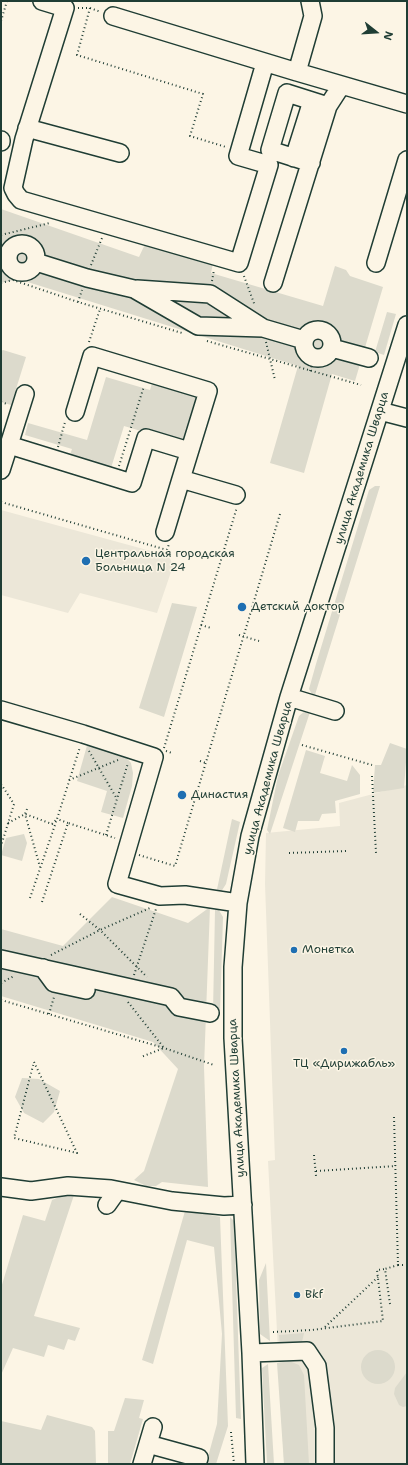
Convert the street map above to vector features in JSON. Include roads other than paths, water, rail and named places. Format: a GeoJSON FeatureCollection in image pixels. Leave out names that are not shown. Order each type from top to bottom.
{"type":"FeatureCollection","features":[{"type":"Feature","properties":{"kind":"street"},"geometry":{"type":"LineString","coordinates":[[42,1],[65,8],[27,128],[13,188],[21,200],[240,263],[269,166],[238,156],[265,63]]}},
{"type":"Feature","properties":{"kind":"street"},"geometry":{"type":"LineString","coordinates":[[297,72],[313,16],[309,1]]}},
{"type":"Feature","properties":{"kind":"street"},"geometry":{"type":"LineString","coordinates":[[113,16],[265,63],[407,104]]}},
{"type":"Feature","properties":{"kind":"street"},"geometry":{"type":"LineString","coordinates":[[294,158],[320,103],[342,86]]}},
{"type":"Feature","properties":{"kind":"street"},"geometry":{"type":"LineString","coordinates":[[311,163],[270,150],[287,93],[320,103]]}},
{"type":"Feature","properties":{"kind":"street"},"geometry":{"type":"LineString","coordinates":[[273,283],[311,163],[320,103]]}},
{"type":"Feature","properties":{"kind":"street"},"geometry":{"type":"LineString","coordinates":[[27,128],[120,153]]}},
{"type":"Feature","properties":{"kind":"street"},"geometry":{"type":"LineString","coordinates":[[376,263],[407,160]]}},
{"type":"Feature","properties":{"kind":"street"},"geometry":{"type":"LineString","coordinates":[[25,244],[34,250],[36,262],[30,270],[20,273],[14,270],[8,262],[5,254],[14,247],[25,244]]}},
{"type":"Feature","properties":{"kind":"street"},"geometry":{"type":"LineString","coordinates":[[36,262],[87,278],[134,289],[210,294],[263,328]]}},
{"type":"Feature","properties":{"kind":"street"},"geometry":{"type":"LineString","coordinates":[[134,289],[198,326],[263,328],[304,340]]}},
{"type":"Feature","properties":{"kind":"street","name":"улица Академика Шварца"},"geometry":{"type":"LineString","coordinates":[[255,1464],[251,1353],[234,1038],[233,967],[238,903],[250,836],[289,697],[407,325]]}},
{"type":"Feature","properties":{"kind":"street"},"geometry":{"type":"LineString","coordinates":[[322,330],[331,337],[332,348],[325,357],[312,365],[306,351],[304,340],[311,331],[322,330]]}},
{"type":"Feature","properties":{"kind":"street"},"geometry":{"type":"LineString","coordinates":[[332,348],[369,358]]}},
{"type":"Feature","properties":{"kind":"street"},"geometry":{"type":"LineString","coordinates":[[71,415],[92,356],[208,391],[181,479],[168,538]]}},
{"type":"Feature","properties":{"kind":"street"},"geometry":{"type":"LineString","coordinates":[[1,470],[25,394]]}},
{"type":"Feature","properties":{"kind":"street"},"geometry":{"type":"LineString","coordinates":[[380,411],[407,418]]}},
{"type":"Feature","properties":{"kind":"street"},"geometry":{"type":"LineString","coordinates":[[9,445],[132,483],[146,438],[189,451]]}},
{"type":"Feature","properties":{"kind":"street"},"geometry":{"type":"LineString","coordinates":[[181,479],[237,497]]}},
{"type":"Feature","properties":{"kind":"street"},"geometry":{"type":"LineString","coordinates":[[289,697],[335,711]]}},
{"type":"Feature","properties":{"kind":"street"},"geometry":{"type":"LineString","coordinates":[[1,710],[83,737],[154,757],[131,848],[117,884],[160,896],[185,895],[238,903]]}},
{"type":"Feature","properties":{"kind":"street"},"geometry":{"type":"LineString","coordinates":[[1,959],[171,997],[179,1007]]}},
{"type":"Feature","properties":{"kind":"street"},"geometry":{"type":"LineString","coordinates":[[37,967],[54,983],[172,1010],[179,1007],[210,1013]]}},
{"type":"Feature","properties":{"kind":"street"},"geometry":{"type":"LineString","coordinates":[[1,1187],[31,1191],[68,1186],[117,1191],[172,1201],[224,1206],[243,1205]]}},
{"type":"Feature","properties":{"kind":"street"},"geometry":{"type":"LineString","coordinates":[[108,1205],[117,1191]]}},
{"type":"Feature","properties":{"kind":"street"},"geometry":{"type":"LineString","coordinates":[[251,1353],[307,1351],[318,1366],[325,1428],[325,1464]]}},
{"type":"Feature","properties":{"kind":"street"},"geometry":{"type":"LineString","coordinates":[[143,1464],[153,1427]]}},
{"type":"Feature","properties":{"kind":"street"},"geometry":{"type":"LineString","coordinates":[[148,1444],[199,1458],[197,1464]]}},
{"type":"Feature","properties":{"kind":"place","name":"Центральная городская Больница N 24"},"geometry":{"type":"Point","coordinates":[86,561]}},
{"type":"Feature","properties":{"kind":"place","name":"Детский доктор"},"geometry":{"type":"Point","coordinates":[242,607]}},
{"type":"Feature","properties":{"kind":"place","name":"Династия"},"geometry":{"type":"Point","coordinates":[182,795]}},
{"type":"Feature","properties":{"kind":"place","name":"Монетка"},"geometry":{"type":"Point","coordinates":[294,950]}},
{"type":"Feature","properties":{"kind":"place","name":"ТЦ «Дирижабль»"},"geometry":{"type":"Point","coordinates":[344,1051]}},
{"type":"Feature","properties":{"kind":"place","name":"Bkf"},"geometry":{"type":"Point","coordinates":[297,1295]}}]}
